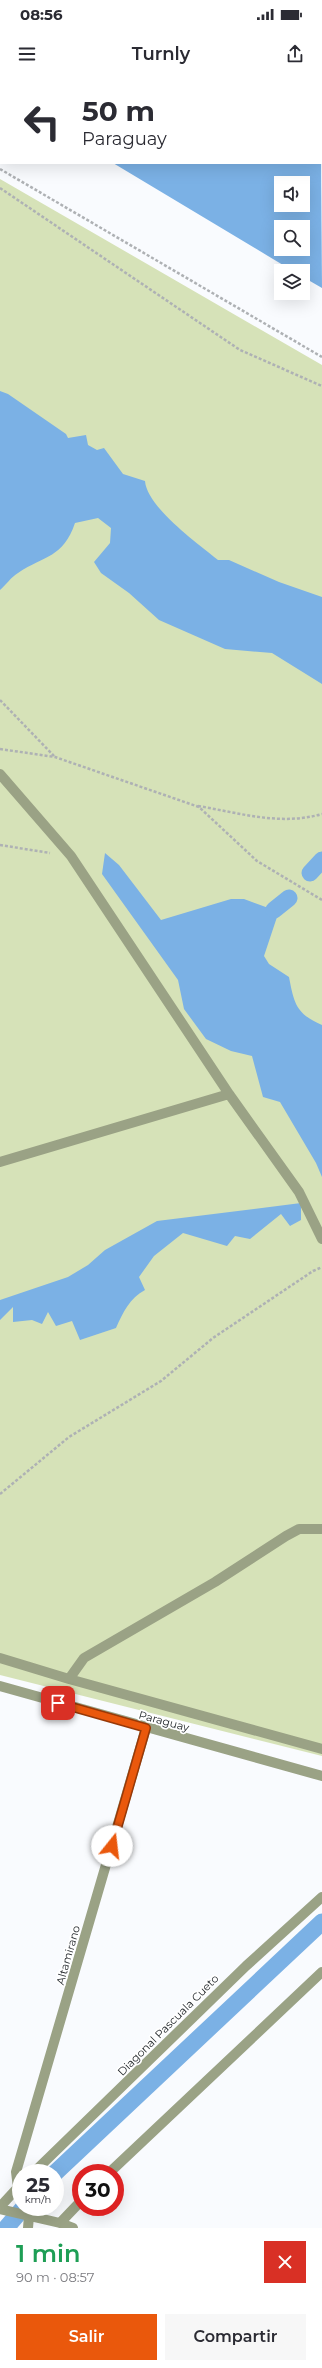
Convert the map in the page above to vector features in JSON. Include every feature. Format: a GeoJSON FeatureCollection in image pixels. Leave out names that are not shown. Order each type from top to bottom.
{"type":"FeatureCollection","features":[{"type":"Feature","properties":{"kind":"street"},"geometry":{"type":"LineString","coordinates":[[0,774],[71,856],[229,1094],[299,1192],[322,1239]]}},
{"type":"Feature","properties":{"kind":"street"},"geometry":{"type":"LineString","coordinates":[[0,1162],[229,1094]]}},
{"type":"Feature","properties":{"kind":"street"},"geometry":{"type":"LineString","coordinates":[[69,1679],[84,1658],[215,1582],[286,1536],[299,1529],[322,1529]]}},
{"type":"Feature","properties":{"kind":"street"},"geometry":{"type":"LineString","coordinates":[[0,1658],[69,1679],[322,1749]]}},
{"type":"Feature","properties":{"kind":"street","name":"Paraguay"},"geometry":{"type":"LineString","coordinates":[[0,1686],[322,1776]]}},
{"type":"Feature","properties":{"kind":"street","name":"Altamirano"},"geometry":{"type":"LineString","coordinates":[[18,2164],[146,1728]]}},
{"type":"Feature","properties":{"kind":"street","name":"Diagonal Pascuala Cueto"},"geometry":{"type":"LineString","coordinates":[[42,2164],[241,1971],[322,1897]]}},
{"type":"Feature","properties":{"kind":"street"},"geometry":{"type":"LineString","coordinates":[[119,2164],[322,1972]]}},
{"type":"Feature","properties":{"kind":"street"},"geometry":{"type":"LineString","coordinates":[[12,2195],[2,2209],[12,2212]]}},
{"type":"Feature","properties":{"kind":"street"},"geometry":{"type":"LineString","coordinates":[[60,2223],[72,2210]]}},
{"type":"Feature","properties":{"kind":"street"},"geometry":{"type":"LineString","coordinates":[[25,2216],[28,2228]]}},
{"type":"Feature","properties":{"kind":"street"},"geometry":{"type":"LineString","coordinates":[[29,2216],[60,2223],[72,2228]]}},
{"type":"Feature","properties":{"kind":"path"},"geometry":{"type":"LineString","coordinates":[[0,169],[322,356]]}},
{"type":"Feature","properties":{"kind":"path"},"geometry":{"type":"LineString","coordinates":[[0,188],[240,350],[322,386]]}},
{"type":"Feature","properties":{"kind":"path"},"geometry":{"type":"LineString","coordinates":[[0,700],[54,757]]}},
{"type":"Feature","properties":{"kind":"path"},"geometry":{"type":"LineString","coordinates":[[0,749],[54,757],[196,806],[259,819],[297,820],[322,814]]}},
{"type":"Feature","properties":{"kind":"path"},"geometry":{"type":"LineString","coordinates":[[196,806],[258,861],[322,900]]}},
{"type":"Feature","properties":{"kind":"path"},"geometry":{"type":"LineString","coordinates":[[0,845],[71,856]]}},
{"type":"Feature","properties":{"kind":"path"},"geometry":{"type":"LineString","coordinates":[[0,1494],[70,1437],[161,1381],[213,1338],[313,1271],[322,1267]]}},
{"type":"Feature","properties":{"kind":"green space"},"geometry":{"type":"Polygon","coordinates":[[[0,179],[322,365],[322,1756],[0,1675],[0,179]]]}},
{"type":"Feature","properties":{"kind":"water"},"geometry":{"type":"Polygon","coordinates":[[[115,164],[321,164],[322,288],[310,281],[310,264],[281,264],[115,164]]]}},
{"type":"Feature","properties":{"kind":"water"},"geometry":{"type":"Polygon","coordinates":[[[0,391],[8,394],[66,434],[68,438],[86,435],[88,445],[97,450],[104,448],[123,474],[145,481],[154,502],[163,513],[174,524],[218,560],[229,560],[279,582],[322,597],[322,684],[272,653],[225,649],[159,620],[129,593],[101,573],[94,562],[110,543],[111,528],[98,518],[75,523],[65,543],[59,549],[15,575],[0,590],[0,391]]]}},
{"type":"Feature","properties":{"kind":"water"},"geometry":{"type":"Polygon","coordinates":[[[105,853],[119,865],[161,920],[231,899],[244,899],[274,910],[277,917],[264,956],[269,964],[289,977],[295,1001],[301,1012],[313,1021],[322,1025],[322,1177],[316,1163],[280,1102],[263,1097],[252,1056],[231,1051],[206,1039],[184,1009],[178,980],[102,874],[105,853]]]}},
{"type":"Feature","properties":{"kind":"water"},"geometry":{"type":"Polygon","coordinates":[[[301,1203],[301,1220],[290,1226],[281,1214],[250,1239],[235,1236],[227,1246],[183,1233],[154,1256],[139,1277],[145,1290],[131,1301],[121,1316],[116,1328],[80,1340],[72,1321],[56,1326],[48,1312],[42,1324],[32,1320],[13,1322],[13,1307],[0,1320],[0,1300],[68,1277],[88,1265],[105,1250],[157,1221],[301,1203]]]}},
{"type":"Feature","properties":{"kind":"waterway"},"geometry":{"type":"LineString","coordinates":[[310,873],[322,860]]}},
{"type":"Feature","properties":{"kind":"waterway"},"geometry":{"type":"LineString","coordinates":[[274,910],[289,898]]}},
{"type":"Feature","properties":{"kind":"waterway"},"geometry":{"type":"LineString","coordinates":[[64,2165],[322,1922]]}},
{"type":"Feature","properties":{"kind":"waterway"},"geometry":{"type":"LineString","coordinates":[[6,2228],[16,2216]]}},
{"type":"Feature","properties":{"kind":"route"},"geometry":{"type":"LineString","coordinates":[[58,1703],[146,1728],[112,1846]]}}]}
